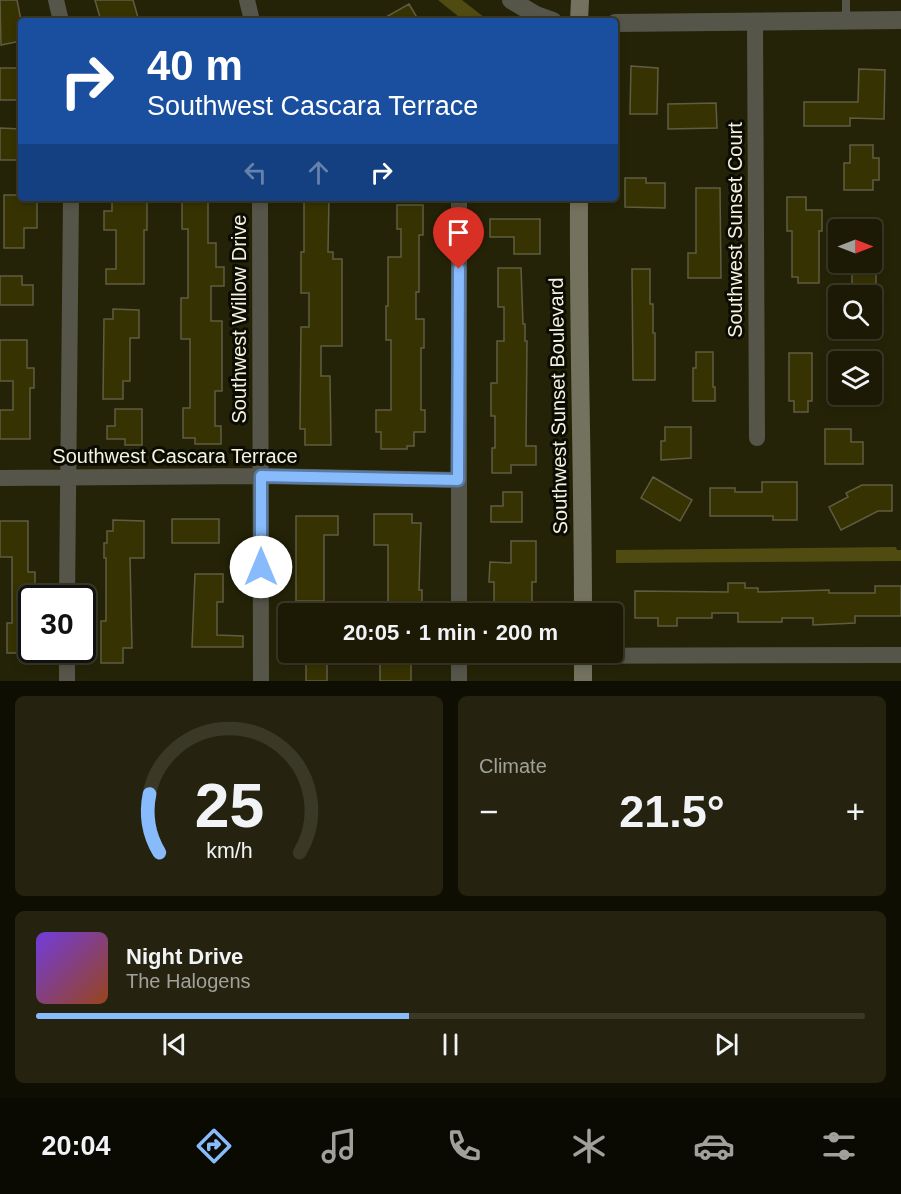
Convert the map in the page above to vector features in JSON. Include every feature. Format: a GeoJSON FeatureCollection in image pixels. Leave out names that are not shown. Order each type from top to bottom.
{"type":"FeatureCollection","features":[{"type":"Feature","properties":{"kind":"main road"},"geometry":{"type":"LineString","coordinates":[[579,18],[580,0]]}},
{"type":"Feature","properties":{"kind":"main road","name":"Southwest Sunset Boulevard"},"geometry":{"type":"LineString","coordinates":[[579,201],[578,327],[582,434],[583,603]]}},
{"type":"Feature","properties":{"kind":"main road"},"geometry":{"type":"LineString","coordinates":[[583,663],[583,681]]}},
{"type":"Feature","properties":{"kind":"street"},"geometry":{"type":"LineString","coordinates":[[56,0],[60,18]]}},
{"type":"Feature","properties":{"kind":"street"},"geometry":{"type":"LineString","coordinates":[[247,0],[251,18]]}},
{"type":"Feature","properties":{"kind":"street"},"geometry":{"type":"LineString","coordinates":[[511,0],[544,18]]}},
{"type":"Feature","properties":{"kind":"street"},"geometry":{"type":"LineString","coordinates":[[618,23],[901,20]]}},
{"type":"Feature","properties":{"kind":"street","name":"Southwest Sunset Court"},"geometry":{"type":"LineString","coordinates":[[755,22],[757,438]]}},
{"type":"Feature","properties":{"kind":"street"},"geometry":{"type":"LineString","coordinates":[[67,585],[71,201]]}},
{"type":"Feature","properties":{"kind":"street","name":"Southwest Willow Drive"},"geometry":{"type":"LineString","coordinates":[[260,201],[261,681]]}},
{"type":"Feature","properties":{"kind":"street"},"geometry":{"type":"LineString","coordinates":[[459,201],[459,603]]}},
{"type":"Feature","properties":{"kind":"street","name":"Southwest Cascara Terrace"},"geometry":{"type":"LineString","coordinates":[[0,478],[261,476],[458,480]]}},
{"type":"Feature","properties":{"kind":"street"},"geometry":{"type":"LineString","coordinates":[[623,655],[901,655]]}},
{"type":"Feature","properties":{"kind":"street"},"geometry":{"type":"LineString","coordinates":[[67,663],[67,681]]}},
{"type":"Feature","properties":{"kind":"street"},"geometry":{"type":"LineString","coordinates":[[459,663],[459,681]]}},
{"type":"Feature","properties":{"kind":"lane"},"geometry":{"type":"LineString","coordinates":[[846,0],[846,21]]}},
{"type":"Feature","properties":{"kind":"shaded area"},"geometry":{"type":"Polygon","coordinates":[[[438,0],[462,0],[485,18],[460,18],[438,0]]]}},
{"type":"Feature","properties":{"kind":"shaded area"},"geometry":{"type":"Polygon","coordinates":[[[896,547],[897,550],[901,550],[901,561],[616,563],[616,550],[896,547]]]}},
{"type":"Feature","properties":{"kind":"building"},"geometry":{"type":"Polygon","coordinates":[[[0,0],[17,0],[21,18],[18,18],[18,42],[1,45],[0,0]]]}},
{"type":"Feature","properties":{"kind":"building"},"geometry":{"type":"Polygon","coordinates":[[[95,0],[133,0],[138,18],[100,18],[95,0]]]}},
{"type":"Feature","properties":{"kind":"building"},"geometry":{"type":"Polygon","coordinates":[[[409,4],[417,18],[384,18],[409,4]]]}},
{"type":"Feature","properties":{"kind":"building"},"geometry":{"type":"Polygon","coordinates":[[[631,66],[658,68],[657,114],[630,114],[631,66]]]}},
{"type":"Feature","properties":{"kind":"building"},"geometry":{"type":"Polygon","coordinates":[[[0,68],[18,68],[18,100],[0,100],[0,68]]]}},
{"type":"Feature","properties":{"kind":"building"},"geometry":{"type":"Polygon","coordinates":[[[859,69],[885,70],[884,119],[850,118],[850,126],[804,126],[804,102],[858,102],[859,69]]]}},
{"type":"Feature","properties":{"kind":"building"},"geometry":{"type":"Polygon","coordinates":[[[716,103],[717,128],[668,129],[668,104],[716,103]]]}},
{"type":"Feature","properties":{"kind":"building"},"geometry":{"type":"Polygon","coordinates":[[[0,128],[18,129],[18,160],[0,160],[0,128]]]}},
{"type":"Feature","properties":{"kind":"building"},"geometry":{"type":"Polygon","coordinates":[[[850,145],[873,145],[873,158],[879,158],[879,180],[873,180],[873,190],[844,190],[844,163],[850,163],[850,145]]]}},
{"type":"Feature","properties":{"kind":"building"},"geometry":{"type":"Polygon","coordinates":[[[625,178],[646,178],[646,183],[665,183],[665,208],[625,207],[625,178]]]}},
{"type":"Feature","properties":{"kind":"building"},"geometry":{"type":"Polygon","coordinates":[[[696,188],[720,188],[721,278],[688,278],[688,253],[696,253],[696,188]]]}},
{"type":"Feature","properties":{"kind":"building"},"geometry":{"type":"Polygon","coordinates":[[[4,195],[18,195],[18,201],[37,201],[37,228],[24,228],[24,248],[4,248],[4,195]]]}},
{"type":"Feature","properties":{"kind":"building"},"geometry":{"type":"Polygon","coordinates":[[[787,197],[806,197],[806,210],[822,210],[822,231],[819,231],[819,283],[798,283],[798,277],[792,277],[792,231],[787,231],[787,197]]]}},
{"type":"Feature","properties":{"kind":"building"},"geometry":{"type":"Polygon","coordinates":[[[112,201],[147,201],[147,230],[144,230],[144,284],[106,284],[106,269],[116,269],[116,230],[104,230],[104,211],[112,211],[112,201]]]}},
{"type":"Feature","properties":{"kind":"building"},"geometry":{"type":"Polygon","coordinates":[[[182,201],[208,201],[208,243],[216,243],[216,267],[224,267],[224,286],[211,286],[211,321],[222,321],[222,391],[215,391],[215,426],[221,426],[221,444],[195,444],[195,438],[183,438],[183,408],[190,408],[190,339],[181,339],[181,298],[188,298],[188,229],[182,229],[182,201]]]}},
{"type":"Feature","properties":{"kind":"building"},"geometry":{"type":"Polygon","coordinates":[[[304,201],[329,201],[328,252],[333,252],[333,259],[342,259],[342,346],[321,346],[321,376],[330,376],[331,445],[305,445],[305,429],[300,429],[301,327],[309,327],[309,293],[301,293],[301,252],[304,252],[304,201]]]}},
{"type":"Feature","properties":{"kind":"building"},"geometry":{"type":"Polygon","coordinates":[[[397,205],[423,205],[423,235],[419,235],[419,292],[416,292],[416,319],[424,319],[424,348],[421,348],[421,410],[425,410],[425,432],[414,432],[414,446],[407,446],[407,449],[381,449],[381,432],[376,432],[376,410],[391,410],[391,340],[386,340],[386,306],[388,306],[388,257],[401,257],[401,229],[397,229],[397,205]]]}},
{"type":"Feature","properties":{"kind":"building"},"geometry":{"type":"Polygon","coordinates":[[[490,219],[540,219],[540,254],[514,254],[514,237],[490,237],[490,219]]]}},
{"type":"Feature","properties":{"kind":"building"},"geometry":{"type":"Polygon","coordinates":[[[498,268],[521,268],[523,324],[525,324],[525,341],[527,341],[526,446],[536,446],[536,465],[511,465],[511,473],[492,473],[495,416],[491,416],[491,383],[497,383],[497,341],[504,341],[504,307],[498,307],[498,268]]]}},
{"type":"Feature","properties":{"kind":"building"},"geometry":{"type":"Polygon","coordinates":[[[632,269],[650,269],[650,304],[653,304],[653,333],[655,333],[655,380],[633,380],[632,269]]]}},
{"type":"Feature","properties":{"kind":"building"},"geometry":{"type":"Polygon","coordinates":[[[852,274],[876,274],[876,285],[852,285],[852,274]]]}},
{"type":"Feature","properties":{"kind":"building"},"geometry":{"type":"Polygon","coordinates":[[[0,276],[22,276],[22,285],[33,285],[33,305],[0,305],[0,276]]]}},
{"type":"Feature","properties":{"kind":"building"},"geometry":{"type":"Polygon","coordinates":[[[113,309],[139,310],[139,338],[130,338],[130,381],[123,381],[123,399],[103,399],[104,319],[113,319],[113,309]]]}},
{"type":"Feature","properties":{"kind":"building"},"geometry":{"type":"Polygon","coordinates":[[[0,340],[27,340],[27,368],[34,368],[34,388],[30,388],[30,439],[0,439],[0,410],[13,410],[13,381],[0,381],[0,340]]]}},
{"type":"Feature","properties":{"kind":"building"},"geometry":{"type":"Polygon","coordinates":[[[696,352],[713,352],[715,401],[693,401],[693,368],[696,368],[696,352]]]}},
{"type":"Feature","properties":{"kind":"building"},"geometry":{"type":"Polygon","coordinates":[[[789,353],[812,353],[812,401],[808,401],[808,412],[794,412],[794,401],[789,401],[789,353]]]}},
{"type":"Feature","properties":{"kind":"building"},"geometry":{"type":"Polygon","coordinates":[[[115,409],[142,409],[142,445],[125,445],[125,439],[107,439],[107,426],[115,426],[115,409]]]}},
{"type":"Feature","properties":{"kind":"building"},"geometry":{"type":"Polygon","coordinates":[[[665,427],[691,427],[691,458],[661,460],[661,441],[665,441],[665,427]]]}},
{"type":"Feature","properties":{"kind":"building"},"geometry":{"type":"Polygon","coordinates":[[[825,429],[851,429],[851,442],[863,442],[863,464],[825,464],[825,429]]]}},
{"type":"Feature","properties":{"kind":"building"},"geometry":{"type":"Polygon","coordinates":[[[653,477],[692,500],[680,521],[641,498],[653,477]]]}},
{"type":"Feature","properties":{"kind":"building"},"geometry":{"type":"Polygon","coordinates":[[[762,482],[797,482],[797,520],[773,520],[773,516],[710,516],[710,488],[735,488],[735,492],[762,492],[762,482]]]}},
{"type":"Feature","properties":{"kind":"building"},"geometry":{"type":"Polygon","coordinates":[[[862,485],[892,485],[892,511],[878,511],[841,530],[829,507],[848,497],[846,493],[862,485]]]}},
{"type":"Feature","properties":{"kind":"building"},"geometry":{"type":"Polygon","coordinates":[[[503,492],[522,492],[522,522],[491,522],[491,506],[503,506],[503,492]]]}},
{"type":"Feature","properties":{"kind":"building"},"geometry":{"type":"Polygon","coordinates":[[[374,514],[412,514],[412,523],[421,523],[419,590],[422,590],[422,603],[388,603],[388,545],[374,545],[374,514]]]}},
{"type":"Feature","properties":{"kind":"building"},"geometry":{"type":"Polygon","coordinates":[[[296,516],[338,516],[338,535],[324,535],[324,601],[296,601],[296,516]]]}},
{"type":"Feature","properties":{"kind":"building"},"geometry":{"type":"Polygon","coordinates":[[[172,519],[219,519],[219,543],[172,543],[172,519]]]}},
{"type":"Feature","properties":{"kind":"building"},"geometry":{"type":"Polygon","coordinates":[[[113,520],[144,521],[144,558],[130,558],[132,648],[123,648],[123,663],[101,663],[101,621],[106,621],[104,543],[107,543],[107,531],[113,531],[113,520]]]}},
{"type":"Feature","properties":{"kind":"building"},"geometry":{"type":"Polygon","coordinates":[[[0,521],[28,521],[28,572],[35,572],[35,585],[18,585],[18,653],[7,653],[7,623],[12,623],[12,557],[0,557],[0,521]]]}},
{"type":"Feature","properties":{"kind":"building"},"geometry":{"type":"Polygon","coordinates":[[[511,541],[536,541],[536,582],[532,582],[532,603],[494,603],[494,582],[489,582],[490,562],[511,563],[511,541]]]}},
{"type":"Feature","properties":{"kind":"building"},"geometry":{"type":"Polygon","coordinates":[[[195,574],[223,574],[223,602],[217,602],[217,635],[243,636],[243,647],[192,647],[195,574]]]}},
{"type":"Feature","properties":{"kind":"building"},"geometry":{"type":"Polygon","coordinates":[[[728,583],[745,583],[745,588],[758,588],[758,592],[829,590],[829,593],[875,593],[875,586],[901,586],[901,616],[855,616],[855,623],[813,625],[813,618],[782,618],[782,622],[738,622],[738,613],[712,613],[712,618],[677,618],[677,626],[658,626],[658,618],[635,618],[635,591],[728,592],[728,583]]]}},
{"type":"Feature","properties":{"kind":"building"},"geometry":{"type":"Polygon","coordinates":[[[306,663],[327,663],[327,681],[306,681],[306,663]]]}},
{"type":"Feature","properties":{"kind":"building"},"geometry":{"type":"Polygon","coordinates":[[[380,663],[411,663],[411,681],[380,681],[380,663]]]}},
{"type":"Feature","properties":{"kind":"route"},"geometry":{"type":"LineString","coordinates":[[261,567],[261,476],[458,480],[459,269]]}}]}
